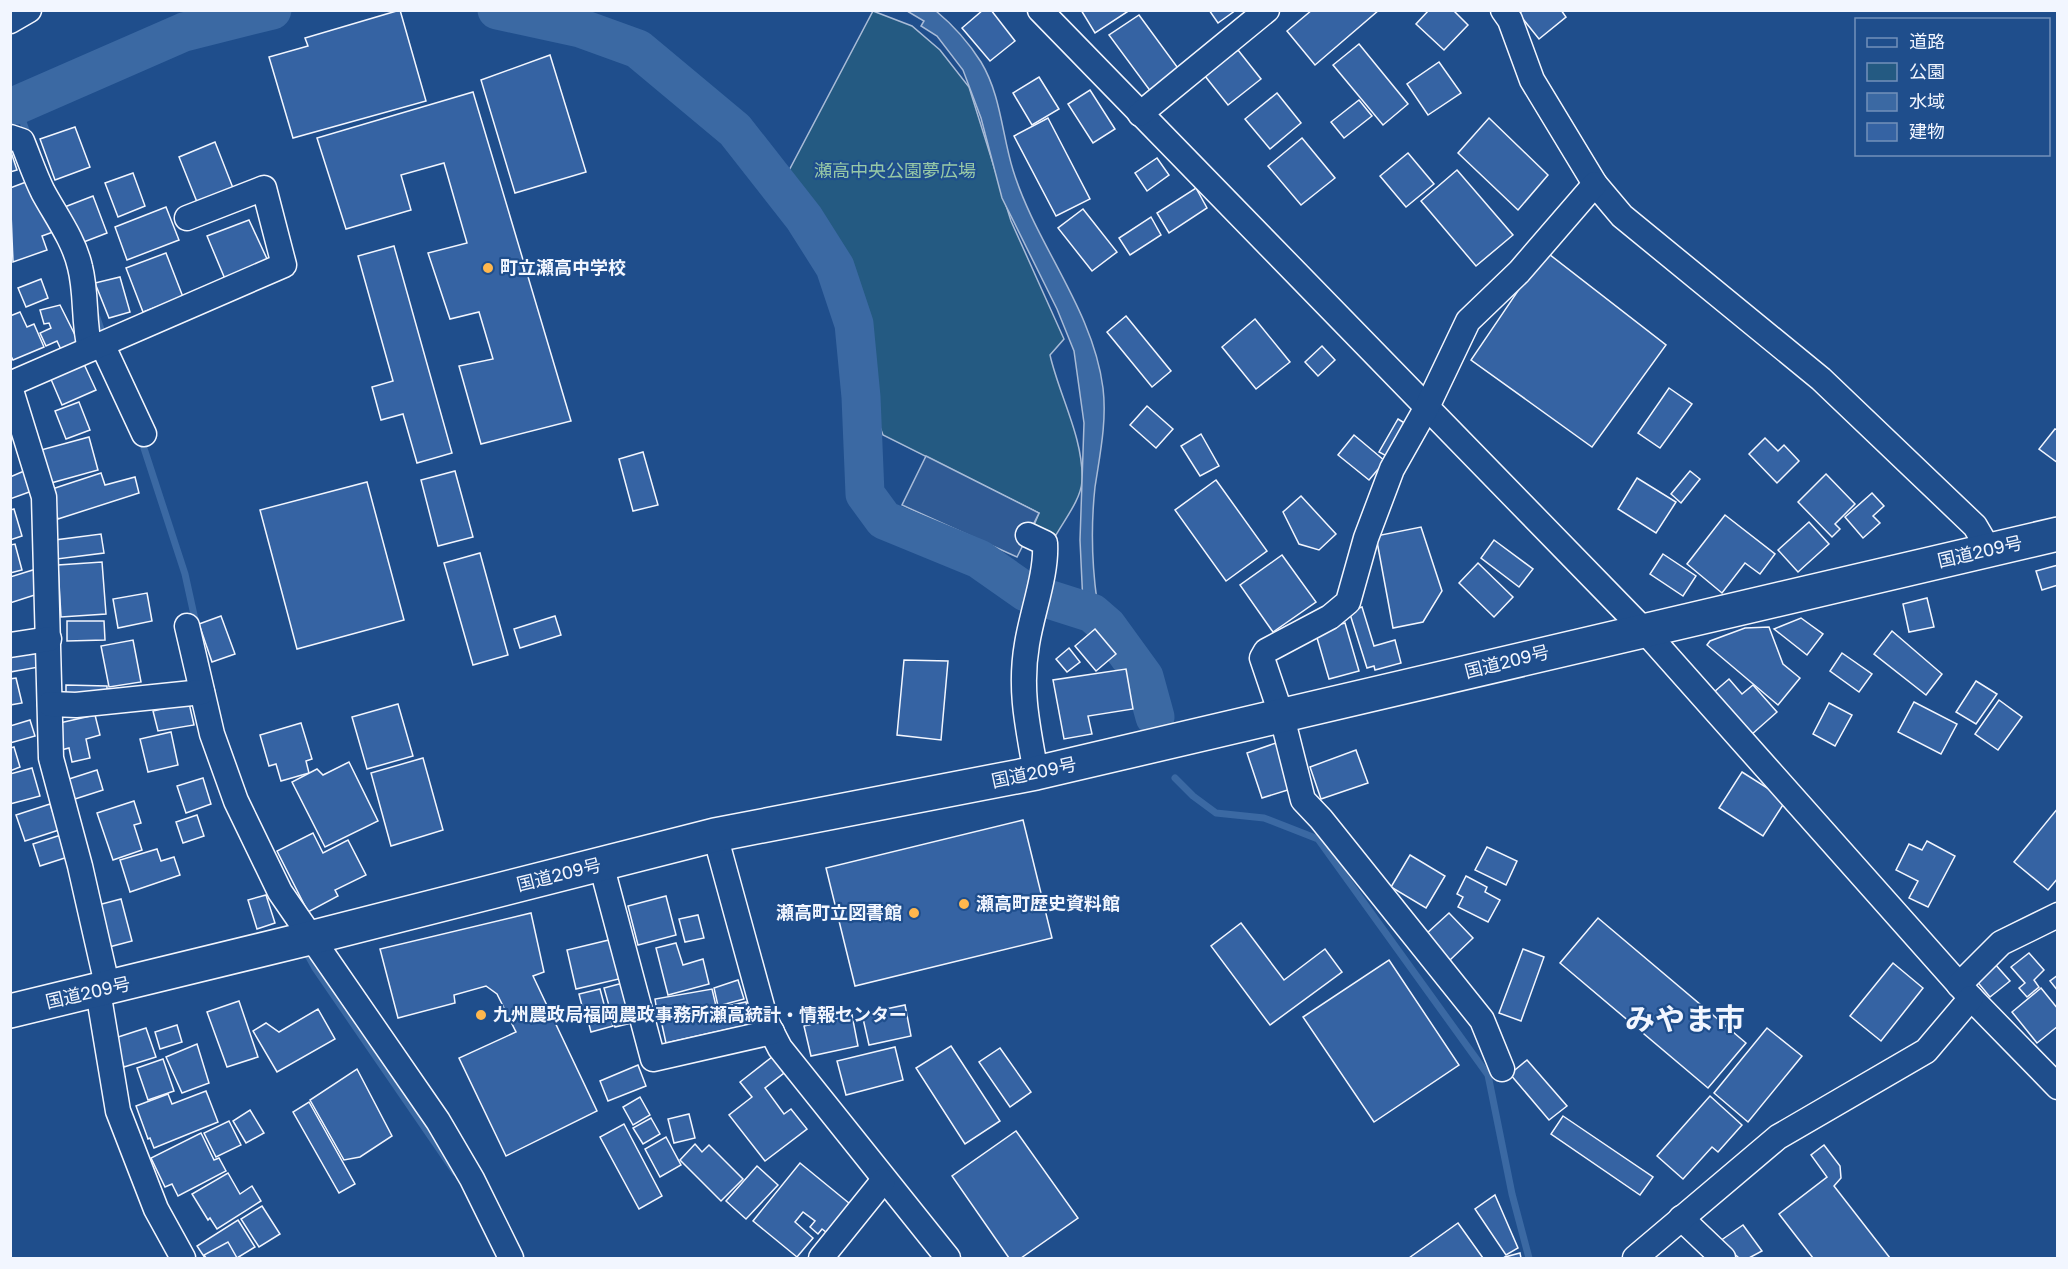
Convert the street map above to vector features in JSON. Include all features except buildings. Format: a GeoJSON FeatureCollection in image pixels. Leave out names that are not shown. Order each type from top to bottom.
{"type":"FeatureCollection","features":[{"type":"Feature","properties":{"kind":"highway","name":"国道209号"},"geometry":{"type":"LineString","coordinates":[[10,1011],[310,939],[715,835],[1036,773],[1282,717],[1643,629],[2058,534]]}},
{"type":"Feature","properties":{"kind":"street"},"geometry":{"type":"LineString","coordinates":[[10,21],[29,10]]}},
{"type":"Feature","properties":{"kind":"street"},"geometry":{"type":"LineString","coordinates":[[1040,10],[1643,629],[1965,992],[2058,1087]]}},
{"type":"Feature","properties":{"kind":"street"},"geometry":{"type":"LineString","coordinates":[[1140,114],[1267,10]]}},
{"type":"Feature","properties":{"kind":"street"},"geometry":{"type":"LineString","coordinates":[[1503,10],[1510,20],[1532,80],[1595,184],[1622,216],[1821,379],[1975,526],[1989,550]]}},
{"type":"Feature","properties":{"kind":"street"},"geometry":{"type":"LineString","coordinates":[[10,137],[22,141],[43,191],[62,225],[80,265],[85,293],[85,329],[144,434]]}},
{"type":"Feature","properties":{"kind":"street"},"geometry":{"type":"LineString","coordinates":[[1502,1069],[1482,1020],[1321,819],[1303,800],[1282,717],[1262,658],[1266,651],[1330,617],[1348,602],[1366,538],[1392,469],[1426,407],[1468,321],[1519,272],[1595,184]]}},
{"type":"Feature","properties":{"kind":"street"},"geometry":{"type":"LineString","coordinates":[[183,1258],[156,1209],[118,1112],[103,990],[80,866],[51,758],[44,497],[10,386],[96,346],[284,265],[264,188],[187,218]]}},
{"type":"Feature","properties":{"kind":"street"},"geometry":{"type":"LineString","coordinates":[[1028,535],[1045,543],[1046,560],[1034,602],[1022,689],[1036,773]]}},
{"type":"Feature","properties":{"kind":"street"},"geometry":{"type":"LineString","coordinates":[[187,626],[212,734],[236,801],[280,892],[310,939],[438,1121],[472,1179],[511,1258]]}},
{"type":"Feature","properties":{"kind":"street"},"geometry":{"type":"LineString","coordinates":[[10,645],[49,639]]}},
{"type":"Feature","properties":{"kind":"street"},"geometry":{"type":"LineString","coordinates":[[50,704],[76,705],[202,692]]}},
{"type":"Feature","properties":{"kind":"street"},"geometry":{"type":"LineString","coordinates":[[715,835],[766,1021],[780,1048],[883,1181],[948,1258]]}},
{"type":"Feature","properties":{"kind":"street"},"geometry":{"type":"LineString","coordinates":[[602,864],[654,1059],[772,1032]]}},
{"type":"Feature","properties":{"kind":"street"},"geometry":{"type":"LineString","coordinates":[[1635,1258],[1778,1137],[1926,1051],[2001,943],[2058,915]]}},
{"type":"Feature","properties":{"kind":"street"},"geometry":{"type":"LineString","coordinates":[[821,1258],[883,1181]]}},
{"type":"Feature","properties":{"kind":"street"},"geometry":{"type":"LineString","coordinates":[[1681,1218],[1723,1258]]}},
{"type":"Feature","properties":{"kind":"green space","name":"瀬高中央公園夢広場"},"geometry":{"type":"Polygon","coordinates":[[[873,11],[912,26],[940,50],[969,87],[1011,221],[1064,339],[1050,355],[1075,433],[1082,465],[1082,481],[1076,502],[1056,535],[1034,525],[1039,513],[883,435],[877,419],[869,339],[840,257],[784,180],[873,11]]]}},
{"type":"Feature","properties":{"kind":"shaded area"},"geometry":{"type":"Polygon","coordinates":[[[926,456],[1039,513],[1017,557],[902,505],[926,456]]]}},
{"type":"Feature","properties":{"kind":"water"},"geometry":{"type":"Polygon","coordinates":[[[907,11],[936,11],[949,22],[981,62],[993,88],[1009,157],[1023,198],[1088,331],[1103,388],[1104,413],[1093,515],[1093,559],[1097,601],[1083,604],[1080,540],[1084,423],[1074,351],[1057,309],[1002,198],[981,118],[963,70],[937,36],[921,26],[924,21],[907,11]]]}},
{"type":"Feature","properties":{"kind":"waterway"},"geometry":{"type":"LineString","coordinates":[[17,105],[184,32],[272,10]]}},
{"type":"Feature","properties":{"kind":"waterway"},"geometry":{"type":"LineString","coordinates":[[497,10],[580,28],[638,49],[735,130],[804,218],[835,267],[854,324],[861,397],[865,494],[884,520],[979,559],[1026,592],[1092,613],[1107,626],[1144,677],[1155,717]]}},
{"type":"Feature","properties":{"kind":"waterway"},"geometry":{"type":"LineString","coordinates":[[10,107],[17,105],[28,136]]}},
{"type":"Feature","properties":{"kind":"waterway"},"geometry":{"type":"LineString","coordinates":[[96,315],[104,338]]}},
{"type":"Feature","properties":{"kind":"waterway"},"geometry":{"type":"LineString","coordinates":[[141,439],[185,574],[196,624]]}},
{"type":"Feature","properties":{"kind":"waterway"},"geometry":{"type":"LineString","coordinates":[[1175,778],[1193,796],[1216,813],[1264,818],[1318,839],[1488,1075],[1512,1194],[1529,1258]]}},
{"type":"Feature","properties":{"kind":"waterway"},"geometry":{"type":"LineString","coordinates":[[304,948],[315,968],[455,1172]]}},
{"type":"Feature","properties":{"kind":"place","name":"町立瀬高中学校"},"geometry":{"type":"Point","coordinates":[488,268]}},
{"type":"Feature","properties":{"kind":"place","name":"瀬高町歴史資料館"},"geometry":{"type":"Point","coordinates":[964,904]}},
{"type":"Feature","properties":{"kind":"place","name":"瀬高町立図書館"},"geometry":{"type":"Point","coordinates":[914,913]}},
{"type":"Feature","properties":{"kind":"place","name":"九州農政局福岡農政事務所瀬高統計・情報センター"},"geometry":{"type":"Point","coordinates":[481,1015]}},
{"type":"Feature","properties":{"kind":"district","name":"みやま市"},"geometry":{"type":"Point","coordinates":[1685,1020]}}]}
